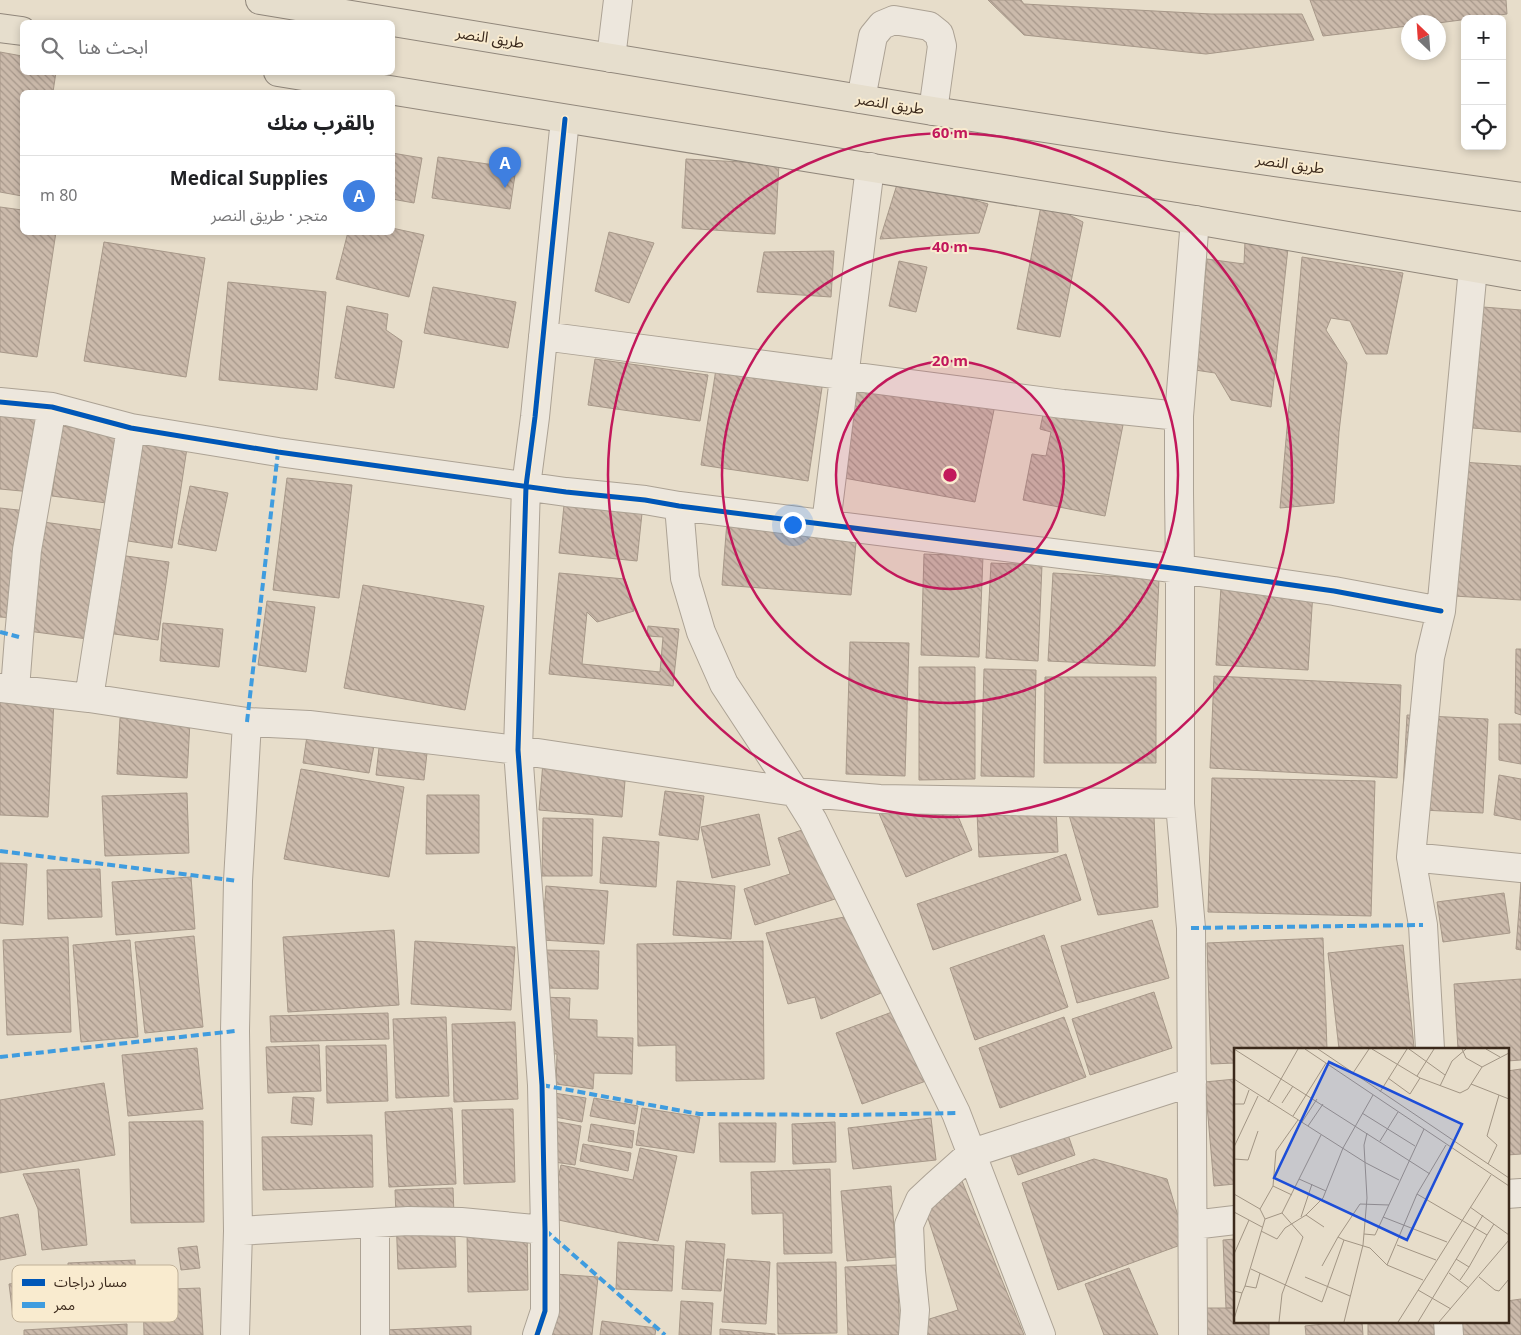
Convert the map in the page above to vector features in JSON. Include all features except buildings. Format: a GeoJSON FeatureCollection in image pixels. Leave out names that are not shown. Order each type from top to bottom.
{"type":"FeatureCollection","features":[{"type":"Feature","properties":{"kind":"main road","name":"طريق النصر"},"geometry":{"type":"LineString","coordinates":[[272,1],[385,20]]}},
{"type":"Feature","properties":{"kind":"main road","name":"طريق النصر"},"geometry":{"type":"LineString","coordinates":[[395,22],[861,100],[1521,198]]}},
{"type":"Feature","properties":{"kind":"main road"},"geometry":{"type":"LineString","coordinates":[[0,28],[20,31]]}},
{"type":"Feature","properties":{"kind":"main road"},"geometry":{"type":"LineString","coordinates":[[296,75],[388,90]]}},
{"type":"Feature","properties":{"kind":"main road"},"geometry":{"type":"LineString","coordinates":[[395,91],[1195,220],[1521,276]]}},
{"type":"Feature","properties":{"kind":"street"},"geometry":{"type":"LineString","coordinates":[[611,58],[618,0]]}},
{"type":"Feature","properties":{"kind":"street"},"geometry":{"type":"LineString","coordinates":[[861,100],[872,36],[882,25],[894,20],[920,24],[929,26],[939,34],[942,46],[932,111]]}},
{"type":"Feature","properties":{"kind":"street"},"geometry":{"type":"LineString","coordinates":[[537,1335],[545,1311],[546,1230],[542,1085],[518,750],[526,486],[535,417],[565,119]]}},
{"type":"Feature","properties":{"kind":"street"},"geometry":{"type":"LineString","coordinates":[[826,524],[870,167]]}},
{"type":"Feature","properties":{"kind":"street"},"geometry":{"type":"LineString","coordinates":[[1193,1335],[1191,928],[1180,804],[1180,416],[1195,220]]}},
{"type":"Feature","properties":{"kind":"street"},"geometry":{"type":"LineString","coordinates":[[1430,1048],[1423,925],[1411,857],[1430,657],[1441,611],[1473,268]]}},
{"type":"Feature","properties":{"kind":"street"},"geometry":{"type":"LineString","coordinates":[[543,336],[1063,404],[1180,416]]}},
{"type":"Feature","properties":{"kind":"street"},"geometry":{"type":"LineString","coordinates":[[0,402],[52,407],[131,428],[278,452],[566,492],[645,500],[679,506],[1180,569],[1334,591],[1441,611]]}},
{"type":"Feature","properties":{"kind":"street"},"geometry":{"type":"LineString","coordinates":[[52,407],[27,550],[19,637],[8,688],[89,698],[247,722],[309,725],[518,750],[795,792],[880,799],[1180,804]]}},
{"type":"Feature","properties":{"kind":"street"},"geometry":{"type":"LineString","coordinates":[[89,698],[131,428]]}},
{"type":"Feature","properties":{"kind":"street"},"geometry":{"type":"LineString","coordinates":[[679,506],[685,578],[701,632],[724,684],[813,821],[948,1096],[972,1153],[1041,1335]]}},
{"type":"Feature","properties":{"kind":"street"},"geometry":{"type":"LineString","coordinates":[[235,1335],[238,1231],[235,1031],[238,881],[247,722]]}},
{"type":"Feature","properties":{"kind":"street"},"geometry":{"type":"LineString","coordinates":[[1411,857],[1521,868]]}},
{"type":"Feature","properties":{"kind":"street"},"geometry":{"type":"LineString","coordinates":[[913,1335],[915,1310],[909,1224],[920,1200],[972,1153],[1192,1082]]}},
{"type":"Feature","properties":{"kind":"street"},"geometry":{"type":"LineString","coordinates":[[1508,1194],[1521,1193]]}},
{"type":"Feature","properties":{"kind":"street"},"geometry":{"type":"LineString","coordinates":[[1193,1225],[1234,1220]]}},
{"type":"Feature","properties":{"kind":"street"},"geometry":{"type":"LineString","coordinates":[[238,1231],[408,1221],[461,1222],[546,1230]]}},
{"type":"Feature","properties":{"kind":"street"},"geometry":{"type":"LineString","coordinates":[[375,1224],[375,1335]]}},
{"type":"Feature","properties":{"kind":"street"},"geometry":{"type":"LineString","coordinates":[[1448,1322],[1449,1335]]}},
{"type":"Feature","properties":{"kind":"marked path"},"geometry":{"type":"LineString","coordinates":[[247,722],[278,452]]}},
{"type":"Feature","properties":{"kind":"marked path"},"geometry":{"type":"LineString","coordinates":[[0,632],[19,637]]}},
{"type":"Feature","properties":{"kind":"marked path"},"geometry":{"type":"LineString","coordinates":[[0,851],[238,881]]}},
{"type":"Feature","properties":{"kind":"marked path"},"geometry":{"type":"LineString","coordinates":[[1191,928],[1423,925]]}},
{"type":"Feature","properties":{"kind":"marked path"},"geometry":{"type":"LineString","coordinates":[[0,1057],[235,1031]]}},
{"type":"Feature","properties":{"kind":"marked path"},"geometry":{"type":"LineString","coordinates":[[542,1085],[699,1114],[851,1115],[956,1113]]}},
{"type":"Feature","properties":{"kind":"marked path"},"geometry":{"type":"LineString","coordinates":[[545,1230],[665,1335]]}},
{"type":"Feature","properties":{"kind":"cycle path"},"geometry":{"type":"LineString","coordinates":[[537,1335],[545,1311],[542,1085],[518,750],[526,486],[535,417],[565,119]]}},
{"type":"Feature","properties":{"kind":"cycle path"},"geometry":{"type":"LineString","coordinates":[[0,402],[52,407],[131,428],[278,452],[566,492],[645,500],[679,506],[1180,569],[1334,591],[1441,611]]}},
{"type":"Feature","properties":{"kind":"place","name":"Medical Supplies"},"geometry":{"type":"Point","coordinates":[505,188]}}]}
